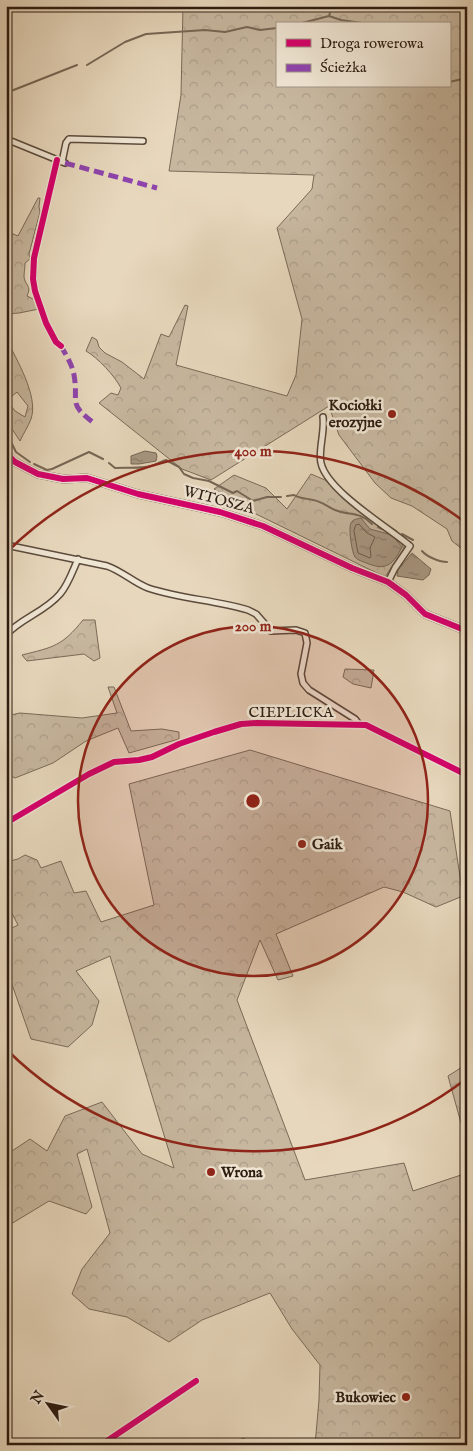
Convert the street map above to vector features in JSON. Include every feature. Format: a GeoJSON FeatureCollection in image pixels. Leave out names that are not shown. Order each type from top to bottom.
{"type":"FeatureCollection","features":[{"type":"Feature","properties":{"kind":"street"},"geometry":{"type":"LineString","coordinates":[[6,139],[61,162]]}},
{"type":"Feature","properties":{"kind":"street"},"geometry":{"type":"LineString","coordinates":[[61,346],[56,342],[46,323],[33,279],[34,258],[66,143],[69,139],[143,141]]}},
{"type":"Feature","properties":{"kind":"street"},"geometry":{"type":"LineString","coordinates":[[324,417],[325,428],[320,458],[325,473],[333,484],[359,507],[410,546],[388,582]]}},
{"type":"Feature","properties":{"kind":"street","name":"WITOSZA"},"geometry":{"type":"LineString","coordinates":[[6,453],[15,462],[38,474],[64,479],[87,478],[138,494],[220,512],[263,526],[352,568],[388,582],[406,595],[425,614],[467,630]]}},
{"type":"Feature","properties":{"kind":"street"},"geometry":{"type":"LineString","coordinates":[[6,545],[78,559],[116,569],[142,585],[165,593],[248,610],[256,614],[271,631],[296,630],[305,633],[307,643],[302,674],[303,682],[309,690],[355,719],[359,724]]}},
{"type":"Feature","properties":{"kind":"street"},"geometry":{"type":"LineString","coordinates":[[6,635],[14,626],[60,595],[78,559]]}},
{"type":"Feature","properties":{"kind":"street","name":"CIEPLICKA"},"geometry":{"type":"LineString","coordinates":[[6,823],[105,765],[152,757],[179,744],[241,724],[359,724],[376,729],[459,772],[467,774]]}},
{"type":"Feature","properties":{"kind":"street"},"geometry":{"type":"LineString","coordinates":[[101,1445],[196,1381]]}},
{"type":"Feature","properties":{"kind":"green space"},"geometry":{"type":"Polygon","coordinates":[[[183,6],[467,6],[467,553],[452,541],[447,529],[412,506],[391,498],[375,483],[339,435],[329,406],[211,480],[182,469],[99,403],[111,393],[118,395],[121,388],[105,367],[86,351],[92,337],[97,340],[99,347],[105,353],[122,362],[144,379],[161,334],[169,337],[185,305],[188,306],[176,365],[287,396],[296,375],[302,319],[277,228],[312,189],[314,175],[169,171],[181,95],[183,6]]]}},
{"type":"Feature","properties":{"kind":"green space"},"geometry":{"type":"Polygon","coordinates":[[[38,198],[40,198],[40,212],[29,254],[30,259],[25,263],[24,277],[29,288],[27,296],[35,300],[39,309],[6,314],[6,231],[18,236],[38,198]]]}},
{"type":"Feature","properties":{"kind":"green space"},"geometry":{"type":"Polygon","coordinates":[[[6,338],[25,378],[33,410],[31,419],[20,441],[6,420],[6,338]],[[17,392],[7,400],[15,411],[25,417],[28,406],[17,392]]]}},
{"type":"Feature","properties":{"kind":"green space"},"geometry":{"type":"Polygon","coordinates":[[[311,474],[325,480],[361,512],[400,541],[404,548],[385,577],[256,514],[214,489],[234,475],[266,488],[287,509],[311,474]]]}},
{"type":"Feature","properties":{"kind":"green space"},"geometry":{"type":"Polygon","coordinates":[[[83,620],[95,620],[100,658],[94,661],[84,654],[27,661],[22,655],[57,644],[69,635],[83,620]]]}},
{"type":"Feature","properties":{"kind":"green space"},"geometry":{"type":"Polygon","coordinates":[[[345,669],[374,670],[371,688],[353,684],[343,677],[345,669]]]}},
{"type":"Feature","properties":{"kind":"green space"},"geometry":{"type":"Polygon","coordinates":[[[108,687],[114,687],[131,731],[162,729],[179,732],[179,739],[129,753],[118,728],[86,741],[53,763],[15,778],[6,773],[6,716],[20,713],[82,718],[117,713],[108,687]]]}},
{"type":"Feature","properties":{"kind":"green space"},"geometry":{"type":"Polygon","coordinates":[[[250,750],[450,811],[463,896],[436,907],[403,892],[384,887],[276,934],[293,976],[278,980],[260,940],[237,1000],[305,1180],[404,1163],[413,1191],[467,1173],[467,1445],[315,1445],[320,1365],[292,1329],[270,1293],[202,1320],[169,1342],[127,1317],[89,1309],[72,1294],[82,1269],[110,1233],[87,1149],[77,1154],[92,1207],[86,1214],[49,1201],[6,1227],[6,1155],[30,1139],[47,1151],[65,1116],[102,1102],[142,1154],[174,1168],[110,956],[76,971],[99,1001],[92,1025],[68,1047],[31,1039],[6,967],[6,931],[18,925],[6,902],[6,862],[25,855],[37,860],[41,868],[61,861],[74,893],[86,891],[101,922],[154,905],[129,784],[250,750]]]}},
{"type":"Feature","properties":{"kind":"green space"},"geometry":{"type":"Polygon","coordinates":[[[467,1064],[467,1127],[461,1123],[448,1076],[467,1064]]]}},
{"type":"Feature","properties":{"kind":"water"},"geometry":{"type":"Polygon","coordinates":[[[145,451],[156,453],[156,461],[131,464],[131,456],[145,451]]]}},
{"type":"Feature","properties":{"kind":"water"},"geometry":{"type":"Polygon","coordinates":[[[361,518],[370,529],[392,535],[402,547],[389,564],[381,567],[375,566],[355,557],[350,526],[355,519],[361,518]]]}},
{"type":"Feature","properties":{"kind":"water"},"geometry":{"type":"Polygon","coordinates":[[[412,553],[431,569],[429,575],[423,580],[397,576],[398,570],[412,553]]]}},
{"type":"Feature","properties":{"kind":"waterway"},"geometry":{"type":"LineString","coordinates":[[306,22],[329,16],[332,6]]}},
{"type":"Feature","properties":{"kind":"waterway"},"geometry":{"type":"LineString","coordinates":[[329,16],[355,22]]}},
{"type":"Feature","properties":{"kind":"waterway"},"geometry":{"type":"LineString","coordinates":[[87,65],[125,42],[146,34],[205,30],[225,32],[247,27],[260,30],[276,28]]}},
{"type":"Feature","properties":{"kind":"waterway"},"geometry":{"type":"LineString","coordinates":[[6,93],[77,65]]}},
{"type":"Feature","properties":{"kind":"waterway"},"geometry":{"type":"LineString","coordinates":[[450,82],[467,78]]}},
{"type":"Feature","properties":{"kind":"waterway"},"geometry":{"type":"LineString","coordinates":[[6,432],[16,452],[30,462]]}},
{"type":"Feature","properties":{"kind":"waterway"},"geometry":{"type":"LineString","coordinates":[[34,464],[47,470],[52,469],[89,452],[103,459]]}},
{"type":"Feature","properties":{"kind":"waterway"},"geometry":{"type":"LineString","coordinates":[[109,463],[115,468],[138,468],[166,460],[179,467],[184,474],[209,481],[233,493],[237,491],[253,501],[267,497],[281,497]]}},
{"type":"Feature","properties":{"kind":"waterway"},"geometry":{"type":"LineString","coordinates":[[287,496],[294,495],[322,503],[340,512],[359,515],[372,524]]}},
{"type":"Feature","properties":{"kind":"waterway"},"geometry":{"type":"LineString","coordinates":[[388,526],[396,531]]}},
{"type":"Feature","properties":{"kind":"waterway"},"geometry":{"type":"LineString","coordinates":[[378,527],[382,529]]}},
{"type":"Feature","properties":{"kind":"waterway"},"geometry":{"type":"LineString","coordinates":[[402,534],[413,540]]}},
{"type":"Feature","properties":{"kind":"waterway"},"geometry":{"type":"LineString","coordinates":[[422,551],[434,559],[447,562]]}},
{"type":"Feature","properties":{"kind":"waterway"},"geometry":{"type":"LineString","coordinates":[[462,570],[464,581],[463,598],[467,602]]}},
{"type":"Feature","properties":{"kind":"marked path"},"geometry":{"type":"LineString","coordinates":[[65,163],[157,188]]}},
{"type":"Feature","properties":{"kind":"marked path"},"geometry":{"type":"LineString","coordinates":[[61,346],[73,371],[77,406],[94,423]]}},
{"type":"Feature","properties":{"kind":"cycle path"},"geometry":{"type":"LineString","coordinates":[[57,160],[34,258],[33,279],[46,323],[56,342],[61,346]]}},
{"type":"Feature","properties":{"kind":"cycle path"},"geometry":{"type":"LineString","coordinates":[[6,453],[15,462],[38,474],[63,479],[87,478],[138,494],[220,512],[263,526],[352,568],[388,582],[406,595],[425,614],[467,631]]}},
{"type":"Feature","properties":{"kind":"cycle path"},"geometry":{"type":"LineString","coordinates":[[6,823],[89,774],[114,762],[152,757],[179,744],[241,724],[366,725],[467,775]]}},
{"type":"Feature","properties":{"kind":"cycle path"},"geometry":{"type":"LineString","coordinates":[[101,1445],[196,1381]]}},
{"type":"Feature","properties":{"kind":"place","name":"Kociołki erozyjne"},"geometry":{"type":"Point","coordinates":[392,414]}},
{"type":"Feature","properties":{"kind":"place","name":"Gaik"},"geometry":{"type":"Point","coordinates":[302,844]}},
{"type":"Feature","properties":{"kind":"place","name":"Wrona"},"geometry":{"type":"Point","coordinates":[211,1172]}},
{"type":"Feature","properties":{"kind":"place","name":"Bukowiec"},"geometry":{"type":"Point","coordinates":[406,1397]}}]}
